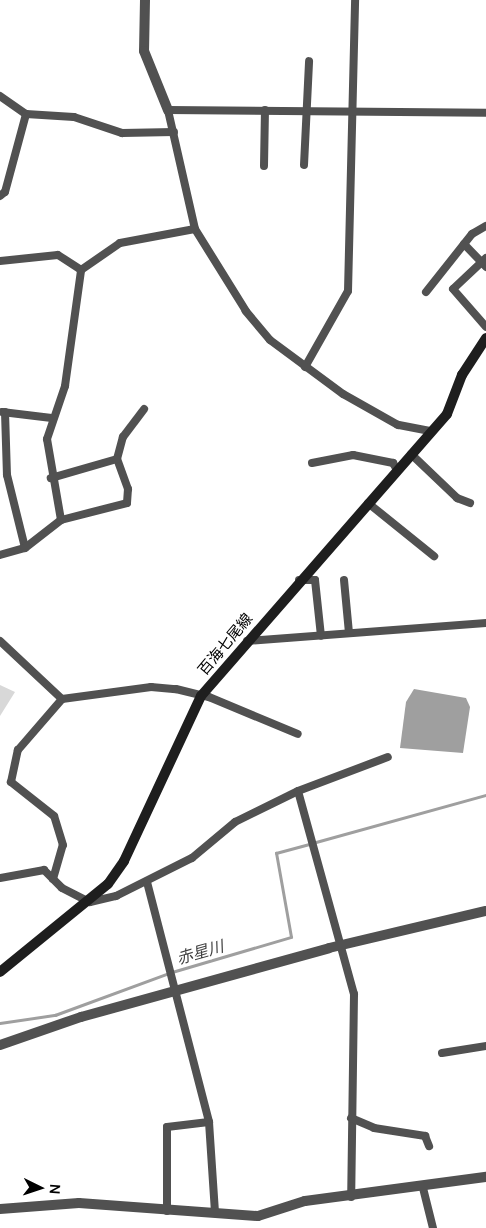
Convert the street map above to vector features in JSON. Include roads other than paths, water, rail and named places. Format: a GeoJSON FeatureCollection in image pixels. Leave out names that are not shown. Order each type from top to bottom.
{"type":"FeatureCollection","features":[{"type":"Feature","properties":{"kind":"main road","name":"百海七尾線"},"geometry":{"type":"LineString","coordinates":[[0,972],[25,948],[90,902],[124,861],[201,696],[299,580],[430,430],[447,414],[462,375],[486,338]]}},
{"type":"Feature","properties":{"kind":"street"},"geometry":{"type":"LineString","coordinates":[[145,0],[144,51],[168,110],[195,229],[246,311],[270,340],[305,366],[388,420],[430,430]]}},
{"type":"Feature","properties":{"kind":"street"},"geometry":{"type":"LineString","coordinates":[[305,366],[348,291],[355,0]]}},
{"type":"Feature","properties":{"kind":"street"},"geometry":{"type":"LineString","coordinates":[[304,165],[309,61]]}},
{"type":"Feature","properties":{"kind":"street"},"geometry":{"type":"LineString","coordinates":[[0,96],[26,114],[74,117],[122,132],[174,132]]}},
{"type":"Feature","properties":{"kind":"street"},"geometry":{"type":"LineString","coordinates":[[168,110],[352,110],[486,113]]}},
{"type":"Feature","properties":{"kind":"street"},"geometry":{"type":"LineString","coordinates":[[264,166],[265,110]]}},
{"type":"Feature","properties":{"kind":"street"},"geometry":{"type":"LineString","coordinates":[[0,196],[5,192],[26,114]]}},
{"type":"Feature","properties":{"kind":"street"},"geometry":{"type":"LineString","coordinates":[[426,292],[464,244],[486,226]]}},
{"type":"Feature","properties":{"kind":"street"},"geometry":{"type":"LineString","coordinates":[[62,520],[51,478],[47,439],[52,418],[65,386],[81,270],[120,243],[195,229]]}},
{"type":"Feature","properties":{"kind":"street"},"geometry":{"type":"LineString","coordinates":[[464,244],[485,262],[452,290],[486,327]]}},
{"type":"Feature","properties":{"kind":"street"},"geometry":{"type":"LineString","coordinates":[[0,261],[58,255],[81,270]]}},
{"type":"Feature","properties":{"kind":"street"},"geometry":{"type":"LineString","coordinates":[[0,555],[24,548],[62,520],[127,503],[128,488],[117,459],[123,437],[144,409]]}},
{"type":"Feature","properties":{"kind":"street"},"geometry":{"type":"LineString","coordinates":[[24,548],[7,476],[3,412],[52,418]]}},
{"type":"Feature","properties":{"kind":"street"},"geometry":{"type":"LineString","coordinates":[[411,454],[457,498],[470,503]]}},
{"type":"Feature","properties":{"kind":"street"},"geometry":{"type":"LineString","coordinates":[[312,462],[353,455],[393,463],[397,470]]}},
{"type":"Feature","properties":{"kind":"street"},"geometry":{"type":"LineString","coordinates":[[51,478],[117,459]]}},
{"type":"Feature","properties":{"kind":"street"},"geometry":{"type":"LineString","coordinates":[[368,503],[434,556]]}},
{"type":"Feature","properties":{"kind":"street"},"geometry":{"type":"LineString","coordinates":[[299,580],[315,580],[321,636]]}},
{"type":"Feature","properties":{"kind":"street"},"geometry":{"type":"LineString","coordinates":[[344,580],[349,633]]}},
{"type":"Feature","properties":{"kind":"street"},"geometry":{"type":"LineString","coordinates":[[247,641],[486,623]]}},
{"type":"Feature","properties":{"kind":"street"},"geometry":{"type":"LineString","coordinates":[[0,641],[62,699]]}},
{"type":"Feature","properties":{"kind":"street"},"geometry":{"type":"LineString","coordinates":[[53,879],[63,845],[54,816],[11,782],[18,750],[62,699],[151,686],[201,696],[298,734]]}},
{"type":"Feature","properties":{"kind":"street"},"geometry":{"type":"LineString","coordinates":[[0,878],[39,870],[90,902],[147,882],[192,858],[235,822],[298,791],[388,757]]}},
{"type":"Feature","properties":{"kind":"street"},"geometry":{"type":"LineString","coordinates":[[298,791],[354,994],[351,1197]]}},
{"type":"Feature","properties":{"kind":"street"},"geometry":{"type":"LineString","coordinates":[[147,882],[209,1122],[215,1213]]}},
{"type":"Feature","properties":{"kind":"street"},"geometry":{"type":"LineString","coordinates":[[0,1044],[175,990],[340,945],[486,911]]}},
{"type":"Feature","properties":{"kind":"street"},"geometry":{"type":"LineString","coordinates":[[442,1053],[486,1046]]}},
{"type":"Feature","properties":{"kind":"street"},"geometry":{"type":"LineString","coordinates":[[351,1118],[374,1128],[425,1136],[429,1146]]}},
{"type":"Feature","properties":{"kind":"street"},"geometry":{"type":"LineString","coordinates":[[167,1211],[166,1127],[209,1122]]}},
{"type":"Feature","properties":{"kind":"street"},"geometry":{"type":"LineString","coordinates":[[0,1209],[79,1204],[258,1216],[305,1201],[423,1188],[486,1177]]}},
{"type":"Feature","properties":{"kind":"street"},"geometry":{"type":"LineString","coordinates":[[423,1188],[433,1228]]}},
{"type":"Feature","properties":{"kind":"waterway","name":"赤星川"},"geometry":{"type":"LineString","coordinates":[[316,842],[486,795]]}},
{"type":"Feature","properties":{"kind":"waterway","name":"赤星川"},"geometry":{"type":"LineString","coordinates":[[0,1023],[55,1015],[172,972],[291,937],[276,853],[310,844]]}}]}
